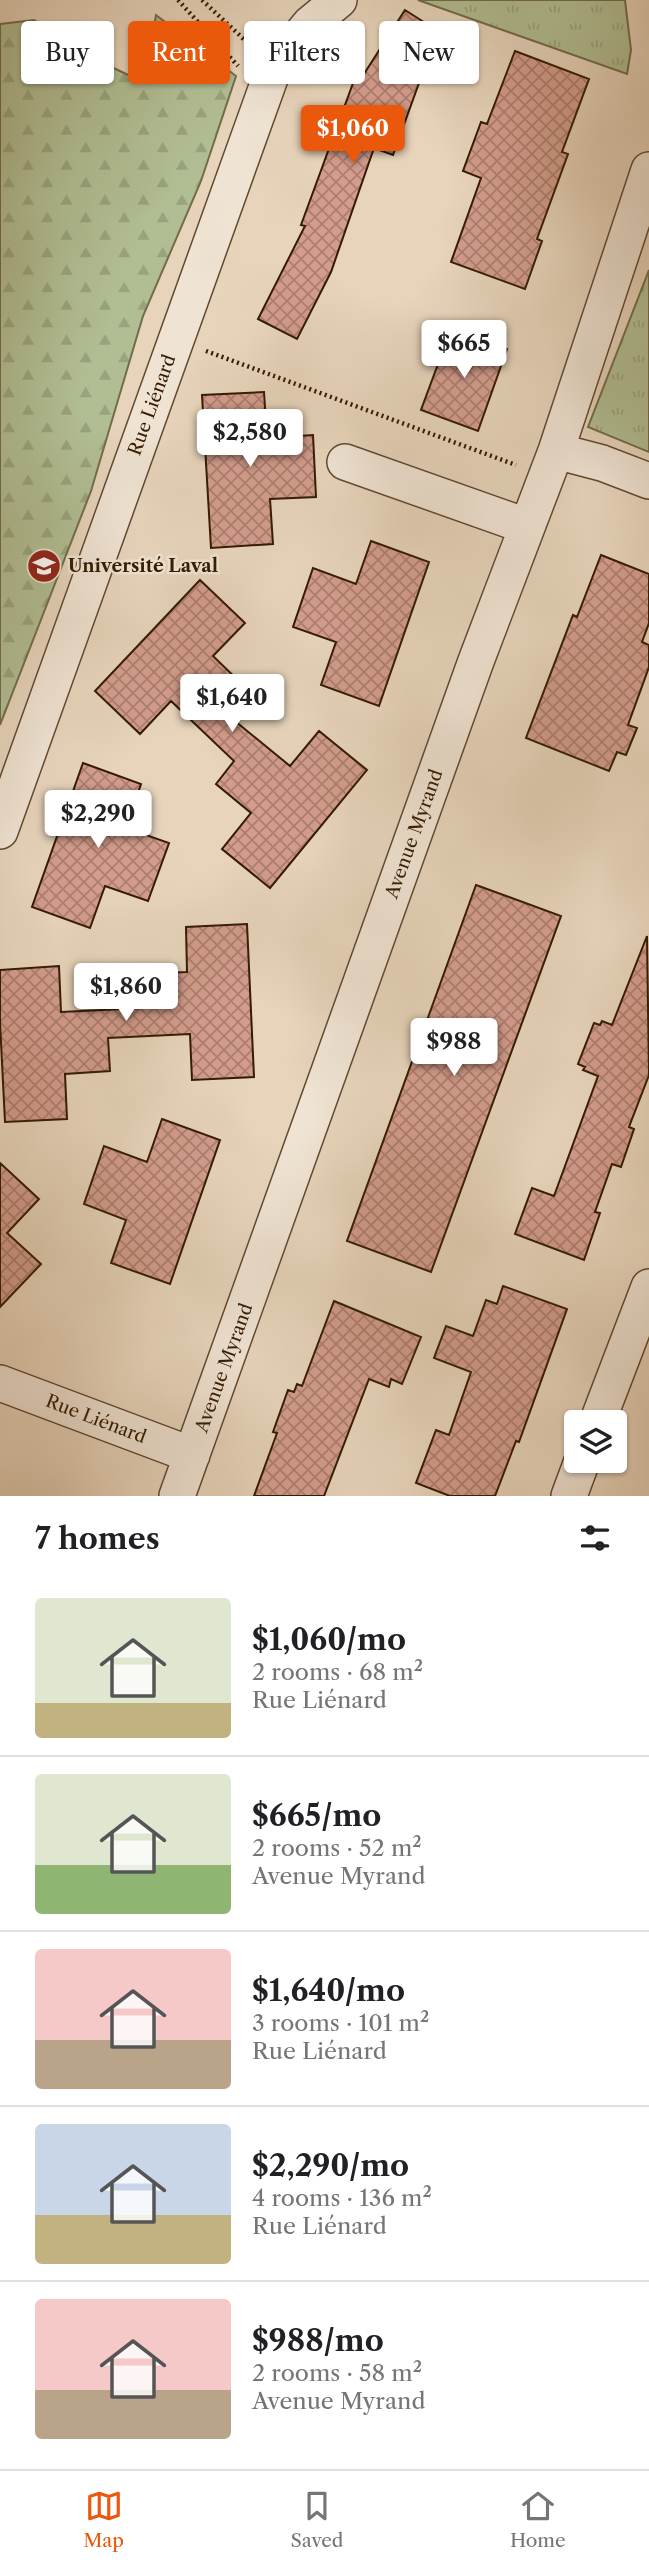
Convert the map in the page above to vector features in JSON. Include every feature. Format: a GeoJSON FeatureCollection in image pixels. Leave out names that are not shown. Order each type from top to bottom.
{"type":"FeatureCollection","features":[{"type":"Feature","properties":{"kind":"street","name":"Rue Liénard"},"geometry":{"type":"LineString","coordinates":[[314,21],[338,0]]}},
{"type":"Feature","properties":{"kind":"street","name":"Rue Liénard"},"geometry":{"type":"LineString","coordinates":[[0,831],[269,84]]}},
{"type":"Feature","properties":{"kind":"street","name":"Avenue Myrand"},"geometry":{"type":"LineString","coordinates":[[177,1496],[526,526],[556,451],[649,170]]}},
{"type":"Feature","properties":{"kind":"street"},"geometry":{"type":"LineString","coordinates":[[556,451],[602,463],[649,481]]}},
{"type":"Feature","properties":{"kind":"street"},"geometry":{"type":"LineString","coordinates":[[345,462],[526,526]]}},
{"type":"Feature","properties":{"kind":"street"},"geometry":{"type":"LineString","coordinates":[[602,1410],[649,1287]]}},
{"type":"Feature","properties":{"kind":"street","name":"Rue Liénard"},"geometry":{"type":"LineString","coordinates":[[0,1383],[192,1455]]}},
{"type":"Feature","properties":{"kind":"street"},"geometry":{"type":"LineString","coordinates":[[569,1496],[578,1473]]}},
{"type":"Feature","properties":{"kind":"path"},"geometry":{"type":"LineString","coordinates":[[177,0],[244,58]]}},
{"type":"Feature","properties":{"kind":"path"},"geometry":{"type":"LineString","coordinates":[[202,0],[244,48]]}},
{"type":"Feature","properties":{"kind":"path"},"geometry":{"type":"LineString","coordinates":[[176,338],[524,468],[556,451]]}},
{"type":"Feature","properties":{"kind":"green space"},"geometry":{"type":"Polygon","coordinates":[[[418,0],[625,0],[631,50],[627,74],[479,21],[418,0]]]}},
{"type":"Feature","properties":{"kind":"green space","name":"Université Laval"},"geometry":{"type":"Polygon","coordinates":[[[21,22],[21,84],[114,84],[114,68],[128,75],[128,84],[230,84],[230,71],[236,76],[201,181],[143,316],[91,491],[0,725],[0,24],[21,22]]]}},
{"type":"Feature","properties":{"kind":"green space"},"geometry":{"type":"Polygon","coordinates":[[[649,270],[649,452],[588,427],[649,270]]]}},
{"type":"Feature","properties":{"kind":"building"},"geometry":{"type":"Polygon","coordinates":[[[405,10],[422,21],[398,21],[405,10]]]}},
{"type":"Feature","properties":{"kind":"building"},"geometry":{"type":"Polygon","coordinates":[[[379,51],[379,84],[419,84],[393,155],[374,148],[331,272],[297,339],[258,319],[305,226],[301,225],[353,84],[365,84],[365,72],[379,51]]]}},
{"type":"Feature","properties":{"kind":"building"},"geometry":{"type":"Polygon","coordinates":[[[515,51],[589,79],[562,152],[568,154],[537,239],[542,241],[525,289],[451,262],[481,178],[463,171],[481,122],[487,124],[515,51]]]}},
{"type":"Feature","properties":{"kind":"building"},"geometry":{"type":"Polygon","coordinates":[[[451,329],[507,349],[478,431],[421,410],[451,329]]]}},
{"type":"Feature","properties":{"kind":"building"},"geometry":{"type":"Polygon","coordinates":[[[264,392],[267,438],[313,435],[316,497],[270,499],[273,544],[211,548],[202,395],[264,392]]]}},
{"type":"Feature","properties":{"kind":"building"},"geometry":{"type":"Polygon","coordinates":[[[371,541],[429,562],[379,706],[321,685],[336,642],[293,627],[313,568],[356,584],[371,541]]]}},
{"type":"Feature","properties":{"kind":"building"},"geometry":{"type":"Polygon","coordinates":[[[601,555],[649,574],[649,623],[642,642],[649,645],[649,667],[628,725],[637,728],[626,755],[617,752],[609,771],[526,738],[573,615],[577,617],[601,555]]]}},
{"type":"Feature","properties":{"kind":"building"},"geometry":{"type":"Polygon","coordinates":[[[200,580],[245,623],[213,656],[246,688],[224,712],[290,766],[319,731],[367,770],[270,888],[222,849],[251,813],[216,784],[234,761],[171,701],[140,734],[95,691],[200,580]]]}},
{"type":"Feature","properties":{"kind":"building"},"geometry":{"type":"Polygon","coordinates":[[[83,763],[141,784],[126,828],[169,843],[148,901],[105,886],[90,928],[32,907],[83,763]]]}},
{"type":"Feature","properties":{"kind":"building"},"geometry":{"type":"Polygon","coordinates":[[[476,885],[561,916],[431,1272],[347,1241],[476,885]]]}},
{"type":"Feature","properties":{"kind":"building"},"geometry":{"type":"Polygon","coordinates":[[[247,924],[254,1077],[192,1080],[190,1034],[108,1038],[110,1071],[65,1074],[67,1119],[5,1122],[0,970],[59,966],[61,1012],[143,1008],[141,974],[187,972],[186,927],[247,924]]]}},
{"type":"Feature","properties":{"kind":"building"},"geometry":{"type":"Polygon","coordinates":[[[647,936],[649,1075],[629,1127],[634,1129],[621,1167],[612,1164],[595,1212],[600,1213],[584,1260],[515,1234],[532,1188],[554,1196],[598,1076],[583,1070],[585,1067],[578,1064],[594,1023],[600,1025],[602,1021],[612,1025],[647,936]]]}},
{"type":"Feature","properties":{"kind":"building"},"geometry":{"type":"Polygon","coordinates":[[[162,1119],[220,1140],[170,1284],[111,1263],[126,1220],[84,1204],[104,1146],[147,1162],[162,1119]]]}},
{"type":"Feature","properties":{"kind":"building"},"geometry":{"type":"Polygon","coordinates":[[[0,1163],[39,1199],[7,1233],[41,1264],[0,1307],[0,1163]]]}},
{"type":"Feature","properties":{"kind":"building"},"geometry":{"type":"Polygon","coordinates":[[[503,1286],[567,1309],[519,1442],[516,1441],[495,1496],[450,1496],[416,1483],[436,1430],[449,1435],[471,1372],[434,1358],[446,1326],[473,1336],[486,1300],[497,1304],[503,1286]]]}},
{"type":"Feature","properties":{"kind":"building"},"geometry":{"type":"Polygon","coordinates":[[[334,1301],[421,1337],[402,1384],[391,1379],[389,1387],[369,1379],[324,1496],[254,1496],[277,1433],[273,1432],[288,1390],[294,1392],[297,1384],[302,1386],[334,1301]]]}},
{"type":"Feature","properties":{"kind":"place","name":"Université Laval"},"geometry":{"type":"Point","coordinates":[44,566]}}]}
